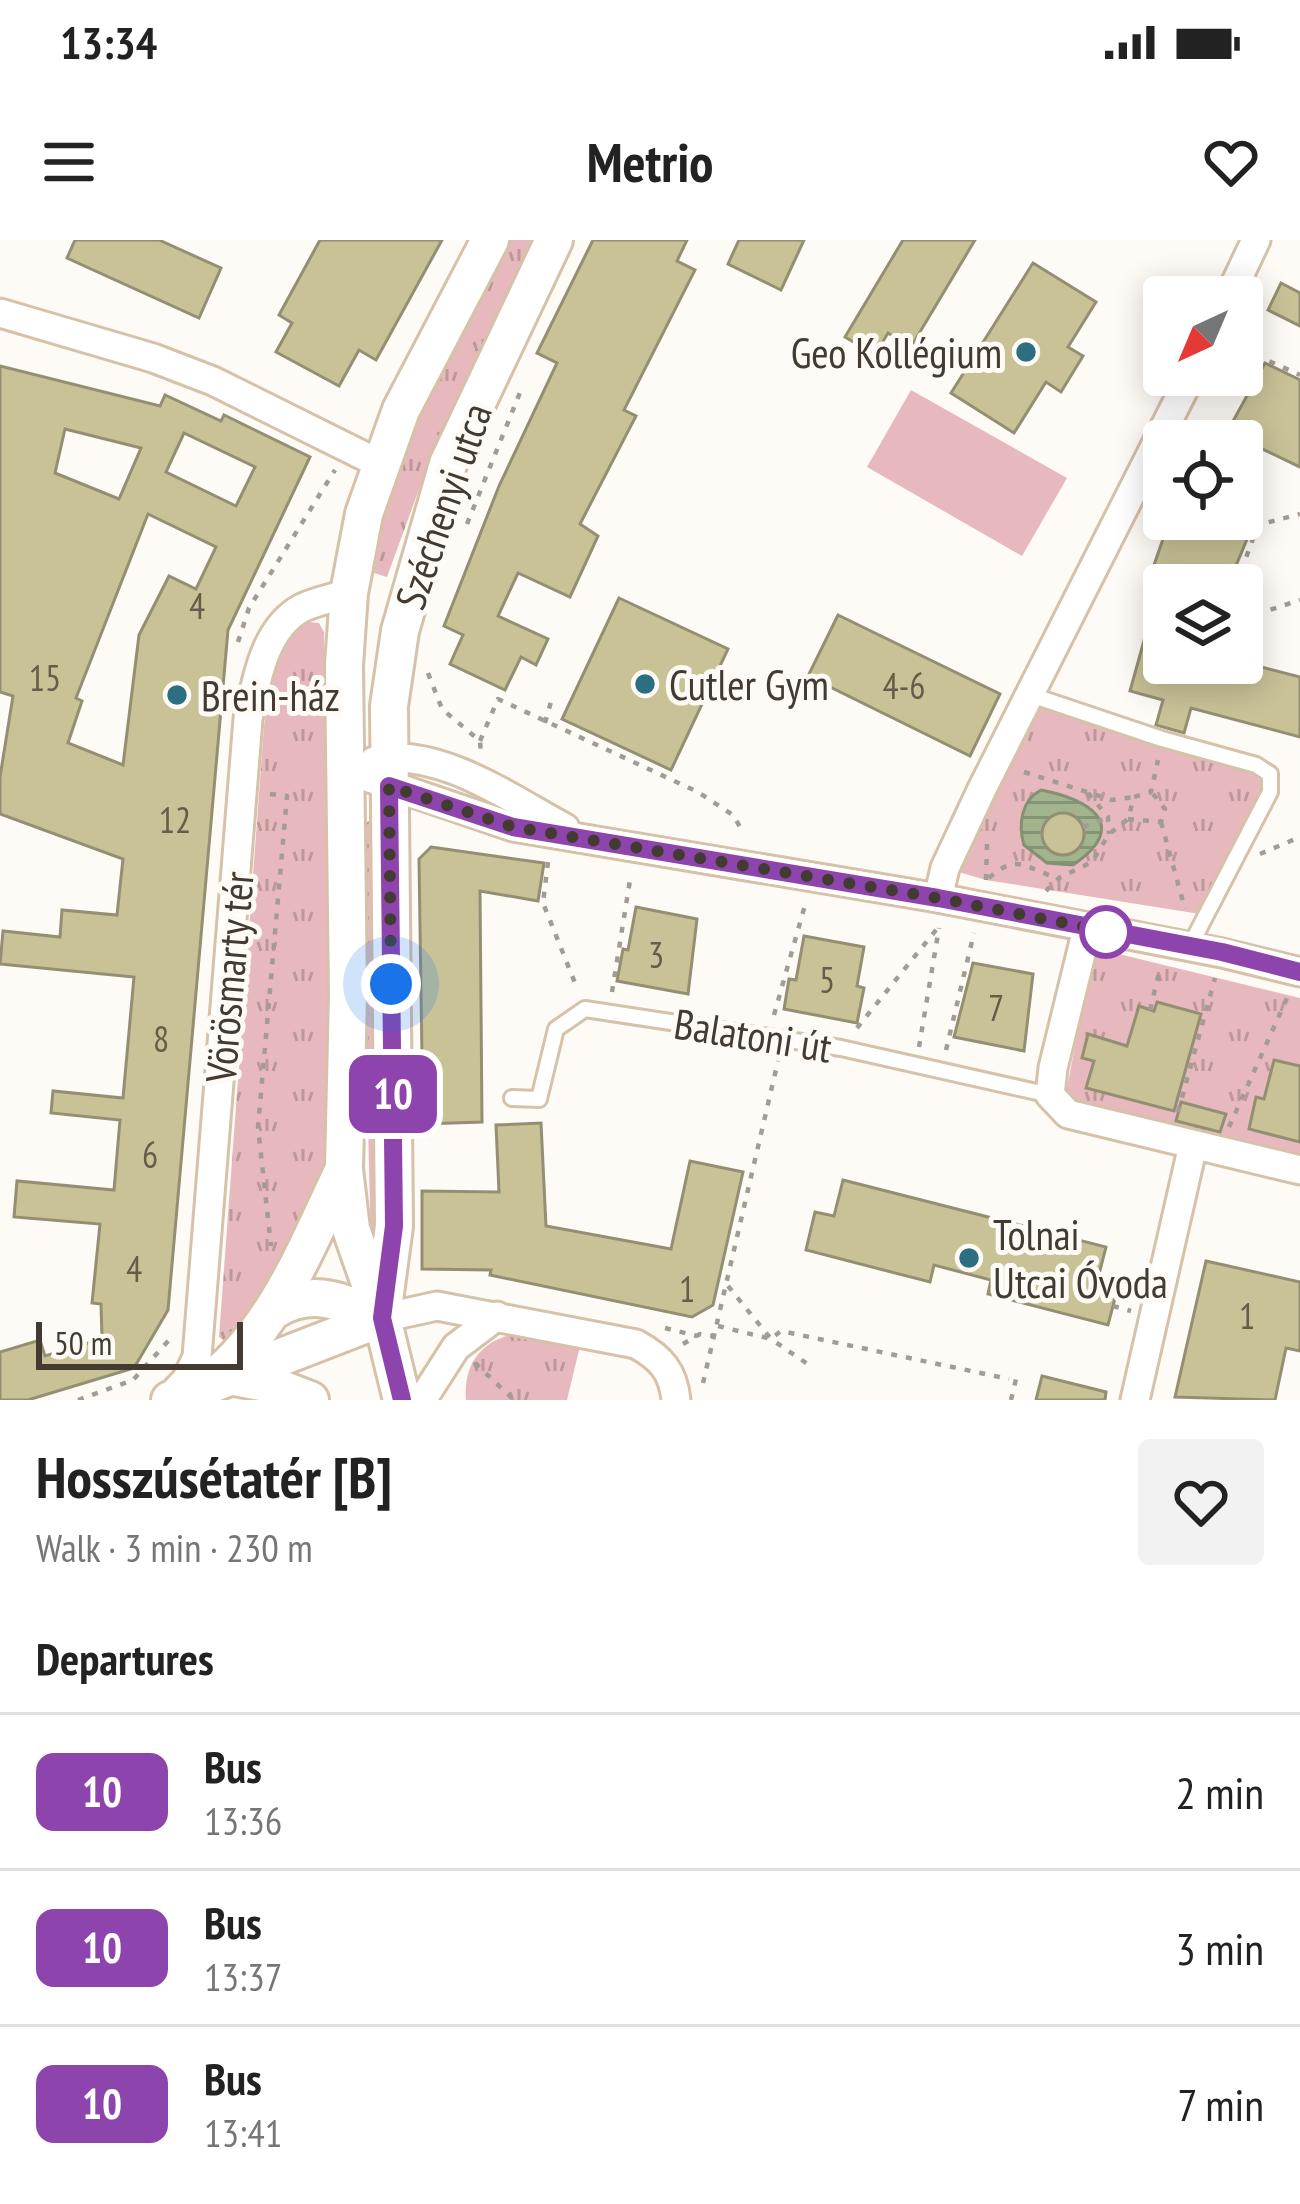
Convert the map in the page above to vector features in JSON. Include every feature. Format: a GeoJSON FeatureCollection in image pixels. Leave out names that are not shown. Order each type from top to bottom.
{"type":"FeatureCollection","features":[{"type":"Feature","properties":{"kind":"main road","name":"Széchenyi utca"},"geometry":{"type":"LineString","coordinates":[[344,769],[349,593],[364,514],[401,410],[490,240]]}},
{"type":"Feature","properties":{"kind":"main road","name":"Széchenyi utca"},"geometry":{"type":"LineString","coordinates":[[389,771],[389,706],[400,632],[448,464],[554,240]]}},
{"type":"Feature","properties":{"kind":"main road"},"geometry":{"type":"LineString","coordinates":[[344,769],[348,994],[344,1169],[351,1229],[382,1318],[402,1400]]}},
{"type":"Feature","properties":{"kind":"main road"},"geometry":{"type":"LineString","coordinates":[[382,1318],[394,1226],[389,771]]}},
{"type":"Feature","properties":{"kind":"main road"},"geometry":{"type":"LineString","coordinates":[[192,1393],[227,1366],[274,1310],[344,1169]]}},
{"type":"Feature","properties":{"kind":"main road"},"geometry":{"type":"LineString","coordinates":[[274,1310],[298,1298],[320,1296],[382,1318]]}},
{"type":"Feature","properties":{"kind":"main road"},"geometry":{"type":"LineString","coordinates":[[192,1393],[382,1318]]}},
{"type":"Feature","properties":{"kind":"main road"},"geometry":{"type":"LineString","coordinates":[[192,1393],[266,1383],[310,1400]]}},
{"type":"Feature","properties":{"kind":"street"},"geometry":{"type":"LineString","coordinates":[[1238,276],[1256,240]]}},
{"type":"Feature","properties":{"kind":"street"},"geometry":{"type":"LineString","coordinates":[[0,313],[153,358],[212,381],[380,464]]}},
{"type":"Feature","properties":{"kind":"street"},"geometry":{"type":"LineString","coordinates":[[939,912],[945,868],[1180,396]]}},
{"type":"Feature","properties":{"kind":"street","name":"Vörösmarty tér"},"geometry":{"type":"LineString","coordinates":[[192,1393],[186,1381],[197,1357],[251,703],[275,634],[299,610],[349,593]]}},
{"type":"Feature","properties":{"kind":"street"},"geometry":{"type":"LineString","coordinates":[[344,769],[389,771],[513,827],[579,835],[939,912],[1087,928],[1222,952],[1294,984]]}},
{"type":"Feature","properties":{"kind":"street"},"geometry":{"type":"LineString","coordinates":[[1050,1096],[1087,928]]}},
{"type":"Feature","properties":{"kind":"street","name":"Balatoni út"},"geometry":{"type":"LineString","coordinates":[[1050,1096],[1068,1114],[1300,1171]]}},
{"type":"Feature","properties":{"kind":"street"},"geometry":{"type":"LineString","coordinates":[[1136,1400],[1194,1146]]}},
{"type":"Feature","properties":{"kind":"street"},"geometry":{"type":"LineString","coordinates":[[382,1318],[437,1306],[637,1344],[659,1357],[671,1375],[676,1400]]}},
{"type":"Feature","properties":{"kind":"street"},"geometry":{"type":"LineString","coordinates":[[422,1400],[456,1347],[497,1316]]}},
{"type":"Feature","properties":{"kind":"lane"},"geometry":{"type":"LineString","coordinates":[[1031,695],[1256,765],[1270,774],[1270,792],[1190,947]]}},
{"type":"Feature","properties":{"kind":"lane"},"geometry":{"type":"LineString","coordinates":[[512,1098],[539,1099],[556,1029],[585,1009]]}},
{"type":"Feature","properties":{"kind":"lane","name":"Balatoni út"},"geometry":{"type":"LineString","coordinates":[[585,1009],[841,1048],[1050,1096]]}},
{"type":"Feature","properties":{"kind":"path"},"geometry":{"type":"LineString","coordinates":[[1263,358],[1300,375]]}},
{"type":"Feature","properties":{"kind":"path"},"geometry":{"type":"LineString","coordinates":[[462,538],[528,375]]}},
{"type":"Feature","properties":{"kind":"path"},"geometry":{"type":"LineString","coordinates":[[1263,524],[1300,514]]}},
{"type":"Feature","properties":{"kind":"path"},"geometry":{"type":"LineString","coordinates":[[1263,612],[1300,600]]}},
{"type":"Feature","properties":{"kind":"path"},"geometry":{"type":"LineString","coordinates":[[427,654],[428,676],[442,709],[480,741]]}},
{"type":"Feature","properties":{"kind":"path"},"geometry":{"type":"LineString","coordinates":[[544,723],[552,698]]}},
{"type":"Feature","properties":{"kind":"path"},"geometry":{"type":"LineString","coordinates":[[481,754],[480,741],[498,699],[698,792],[733,815],[743,832]]}},
{"type":"Feature","properties":{"kind":"path"},"geometry":{"type":"LineString","coordinates":[[1151,792],[1162,739]]}},
{"type":"Feature","properties":{"kind":"path"},"geometry":{"type":"LineString","coordinates":[[1024,772],[1112,800],[1151,792]]}},
{"type":"Feature","properties":{"kind":"path"},"geometry":{"type":"LineString","coordinates":[[243,791],[287,796],[258,1126],[271,1248]]}},
{"type":"Feature","properties":{"kind":"path"},"geometry":{"type":"LineString","coordinates":[[1151,792],[1165,809],[1161,822],[1186,913]]}},
{"type":"Feature","properties":{"kind":"path"},"geometry":{"type":"LineString","coordinates":[[1088,793],[1108,818],[1109,834]]}},
{"type":"Feature","properties":{"kind":"path"},"geometry":{"type":"LineString","coordinates":[[1046,891],[1058,878],[1092,862],[1109,834],[1128,819],[1134,797]]}},
{"type":"Feature","properties":{"kind":"path"},"geometry":{"type":"LineString","coordinates":[[1083,827],[1108,818]]}},
{"type":"Feature","properties":{"kind":"path"},"geometry":{"type":"LineString","coordinates":[[1128,819],[1161,822]]}},
{"type":"Feature","properties":{"kind":"path"},"geometry":{"type":"LineString","coordinates":[[1233,865],[1300,837]]}},
{"type":"Feature","properties":{"kind":"path"},"geometry":{"type":"LineString","coordinates":[[548,857],[543,903],[585,1009]]}},
{"type":"Feature","properties":{"kind":"path"},"geometry":{"type":"LineString","coordinates":[[986,880],[1004,864],[1016,862],[1058,878]]}},
{"type":"Feature","properties":{"kind":"path"},"geometry":{"type":"LineString","coordinates":[[609,1013],[631,874]]}},
{"type":"Feature","properties":{"kind":"path"},"geometry":{"type":"LineString","coordinates":[[698,1400],[727,1284],[805,905]]}},
{"type":"Feature","properties":{"kind":"path"},"geometry":{"type":"LineString","coordinates":[[841,1048],[939,912]]}},
{"type":"Feature","properties":{"kind":"path"},"geometry":{"type":"LineString","coordinates":[[915,1065],[939,912]]}},
{"type":"Feature","properties":{"kind":"path"},"geometry":{"type":"LineString","coordinates":[[941,1069],[974,933]]}},
{"type":"Feature","properties":{"kind":"path"},"geometry":{"type":"LineString","coordinates":[[1194,1146],[1222,952]]}},
{"type":"Feature","properties":{"kind":"path"},"geometry":{"type":"LineString","coordinates":[[1150,1010],[1161,966]]}},
{"type":"Feature","properties":{"kind":"path"},"geometry":{"type":"LineString","coordinates":[[1194,1146],[1294,984]]}},
{"type":"Feature","properties":{"kind":"path"},"geometry":{"type":"LineString","coordinates":[[727,1284],[771,1339],[809,1365]]}},
{"type":"Feature","properties":{"kind":"path"},"geometry":{"type":"LineString","coordinates":[[1113,1306],[1135,1312]]}},
{"type":"Feature","properties":{"kind":"path"},"geometry":{"type":"LineString","coordinates":[[654,1326],[714,1336]]}},
{"type":"Feature","properties":{"kind":"path"},"geometry":{"type":"LineString","coordinates":[[716,1326],[771,1339]]}},
{"type":"Feature","properties":{"kind":"path"},"geometry":{"type":"LineString","coordinates":[[771,1339],[781,1331],[1009,1379]]}},
{"type":"Feature","properties":{"kind":"path"},"geometry":{"type":"LineString","coordinates":[[659,1357],[697,1336]]}},
{"type":"Feature","properties":{"kind":"path"},"geometry":{"type":"LineString","coordinates":[[471,1360],[514,1400]]}},
{"type":"Feature","properties":{"kind":"path"},"geometry":{"type":"LineString","coordinates":[[1011,1400],[1017,1375]]}},
{"type":"Feature","properties":{"kind":"green space"},"geometry":{"type":"Polygon","coordinates":[[[507,240],[543,240],[437,440],[387,577],[374,573],[387,501],[411,435],[507,240]]]}},
{"type":"Feature","properties":{"kind":"green space"},"geometry":{"type":"Polygon","coordinates":[[[911,390],[1067,478],[1022,556],[867,467],[911,390]]]}},
{"type":"Feature","properties":{"kind":"green space"},"geometry":{"type":"Polygon","coordinates":[[[309,622],[319,623],[324,632],[332,1138],[326,1171],[252,1317],[226,1342],[219,1337],[264,726],[280,654],[309,622]]]}},
{"type":"Feature","properties":{"kind":"green space"},"geometry":{"type":"Polygon","coordinates":[[[1031,695],[1270,774],[1270,792],[1206,915],[986,880],[945,868],[1031,695]]]}},
{"type":"Feature","properties":{"kind":"green space"},"geometry":{"type":"Polygon","coordinates":[[[368,821],[373,825],[380,1242],[371,1250],[361,831],[368,821]]]}},
{"type":"Feature","properties":{"kind":"green space"},"geometry":{"type":"Polygon","coordinates":[[[1094,948],[1300,998],[1300,1158],[1065,1098],[1094,948]]]}},
{"type":"Feature","properties":{"kind":"green space"},"geometry":{"type":"Polygon","coordinates":[[[519,1333],[580,1346],[567,1400],[466,1400],[468,1375],[478,1355],[495,1341],[519,1333]]]}},
{"type":"Feature","properties":{"kind":"shaded area"},"geometry":{"type":"Polygon","coordinates":[[[1041,790],[1075,800],[1097,816],[1100,838],[1073,865],[1047,863],[1024,845],[1023,814],[1041,790]]]}},
{"type":"Feature","properties":{"kind":"building"},"geometry":{"type":"Polygon","coordinates":[[[75,240],[159,240],[221,268],[199,318],[67,258],[75,240]]]}},
{"type":"Feature","properties":{"kind":"building"},"geometry":{"type":"Polygon","coordinates":[[[320,240],[442,240],[376,360],[359,350],[339,386],[276,352],[292,323],[279,315],[320,240]]]}},
{"type":"Feature","properties":{"kind":"building"},"geometry":{"type":"Polygon","coordinates":[[[593,240],[687,240],[677,261],[695,270],[624,410],[636,416],[580,524],[598,536],[570,597],[518,573],[498,616],[548,639],[536,665],[521,657],[505,690],[450,664],[463,635],[444,626],[499,486],[557,363],[537,353],[593,240]]]}},
{"type":"Feature","properties":{"kind":"building"},"geometry":{"type":"Polygon","coordinates":[[[739,240],[804,240],[781,290],[728,264],[739,240]]]}},
{"type":"Feature","properties":{"kind":"building"},"geometry":{"type":"Polygon","coordinates":[[[903,240],[975,240],[911,347],[888,333],[875,355],[845,337],[903,240]]]}},
{"type":"Feature","properties":{"kind":"building","name":"Geo Kollégium"},"geometry":{"type":"Polygon","coordinates":[[[1033,263],[1096,302],[1068,347],[1083,356],[1061,392],[1046,382],[1014,433],[951,393],[1033,263]]]}},
{"type":"Feature","properties":{"kind":"building"},"geometry":{"type":"Polygon","coordinates":[[[1281,283],[1300,293],[1300,326],[1268,310],[1281,283]]]}},
{"type":"Feature","properties":{"kind":"building"},"geometry":{"type":"Polygon","coordinates":[[[1265,363],[1300,380],[1300,467],[1263,449],[1263,420],[1234,420],[1247,396],[1263,396],[1265,363]]]}},
{"type":"Feature","properties":{"kind":"building"},"geometry":{"type":"Polygon","coordinates":[[[0,366],[160,406],[165,395],[221,421],[224,415],[310,457],[228,630],[168,1310],[134,1368],[28,1400],[0,1400],[0,1352],[40,1340],[45,1356],[102,1339],[101,1304],[92,1303],[100,1224],[14,1217],[17,1181],[114,1190],[120,1120],[51,1113],[53,1091],[123,1098],[134,977],[0,964],[3,931],[60,937],[62,910],[117,915],[123,859],[0,814],[0,777],[13,696],[0,692],[0,366]],[[65,429],[55,473],[119,499],[141,448],[65,429]],[[184,433],[166,472],[236,506],[255,467],[184,433]],[[148,514],[76,698],[82,701],[68,743],[123,765],[139,635],[169,576],[196,589],[216,547],[148,514]]]}},
{"type":"Feature","properties":{"kind":"building"},"geometry":{"type":"Polygon","coordinates":[[[1163,540],[1247,540],[1237,564],[1154,564],[1163,540]]]}},
{"type":"Feature","properties":{"kind":"building","name":"Cutler Gym"},"geometry":{"type":"Polygon","coordinates":[[[619,598],[728,649],[671,770],[562,719],[619,598]]]}},
{"type":"Feature","properties":{"kind":"building"},"geometry":{"type":"Polygon","coordinates":[[[838,615],[1000,694],[970,756],[808,676],[838,615]]]}},
{"type":"Feature","properties":{"kind":"building"},"geometry":{"type":"Polygon","coordinates":[[[1143,644],[1143,684],[1263,684],[1263,667],[1300,677],[1300,737],[1191,708],[1184,733],[1156,725],[1163,700],[1130,691],[1143,644]]]}},
{"type":"Feature","properties":{"kind":"building"},"geometry":{"type":"Polygon","coordinates":[[[1063,813],[1078,819],[1084,834],[1078,849],[1063,855],[1048,849],[1042,834],[1048,819],[1063,813]]]}},
{"type":"Feature","properties":{"kind":"building"},"geometry":{"type":"Polygon","coordinates":[[[431,847],[544,863],[538,901],[480,891],[482,1122],[423,1124],[419,859],[431,847]]]}},
{"type":"Feature","properties":{"kind":"building"},"geometry":{"type":"Polygon","coordinates":[[[636,907],[697,919],[688,994],[617,981],[636,907]]]}},
{"type":"Feature","properties":{"kind":"building"},"geometry":{"type":"Polygon","coordinates":[[[804,936],[864,947],[857,986],[864,988],[857,1023],[784,1009],[789,979],[796,980],[804,936]]]}},
{"type":"Feature","properties":{"kind":"building"},"geometry":{"type":"Polygon","coordinates":[[[973,963],[1033,974],[1024,1051],[954,1037],[973,963]]]}},
{"type":"Feature","properties":{"kind":"building"},"geometry":{"type":"Polygon","coordinates":[[[1157,1002],[1201,1014],[1174,1111],[1086,1088],[1094,1061],[1082,1058],[1088,1034],[1127,1046],[1139,1006],[1154,1011],[1157,1002]]]}},
{"type":"Feature","properties":{"kind":"building"},"geometry":{"type":"Polygon","coordinates":[[[1274,1060],[1300,1066],[1300,1142],[1249,1129],[1256,1097],[1264,1099],[1274,1060]]]}},
{"type":"Feature","properties":{"kind":"building"},"geometry":{"type":"Polygon","coordinates":[[[1181,1102],[1226,1114],[1220,1132],[1176,1121],[1181,1102]]]}},
{"type":"Feature","properties":{"kind":"building"},"geometry":{"type":"Polygon","coordinates":[[[541,1123],[546,1226],[671,1249],[690,1161],[743,1172],[713,1305],[692,1317],[490,1275],[491,1270],[422,1269],[422,1191],[499,1192],[496,1125],[541,1123]]]}},
{"type":"Feature","properties":{"kind":"building","name":"Tolnai Utcai Óvoda"},"geometry":{"type":"Polygon","coordinates":[[[843,1180],[1106,1247],[1097,1282],[1118,1287],[1108,1325],[988,1294],[991,1280],[934,1265],[930,1282],[806,1250],[815,1212],[834,1216],[843,1180]]]}},
{"type":"Feature","properties":{"kind":"building"},"geometry":{"type":"Polygon","coordinates":[[[1206,1261],[1300,1282],[1300,1351],[1286,1348],[1275,1400],[1175,1397],[1206,1261]]]}},
{"type":"Feature","properties":{"kind":"building"},"geometry":{"type":"Polygon","coordinates":[[[1042,1376],[1106,1392],[1105,1400],[1036,1400],[1042,1376]]]}},
{"type":"Feature","properties":{"kind":"bus line","name":"10"},"geometry":{"type":"LineString","coordinates":[[402,1400],[382,1318],[394,1226],[389,786],[513,827],[938,898],[1222,952],[1300,972]]}},
{"type":"Feature","properties":{"kind":"place","name":"Geo Kollégium"},"geometry":{"type":"Point","coordinates":[1026,352]}},
{"type":"Feature","properties":{"kind":"place","name":"Cutler Gym"},"geometry":{"type":"Point","coordinates":[645,684]}},
{"type":"Feature","properties":{"kind":"place","name":"Brein-ház"},"geometry":{"type":"Point","coordinates":[177,695]}},
{"type":"Feature","properties":{"kind":"place","name":"Tolnai Utcai Óvoda"},"geometry":{"type":"Point","coordinates":[969,1258]}},
{"type":"Feature","properties":{"kind":"route"},"geometry":{"type":"LineString","coordinates":[[391,984],[389,786],[513,827],[938,898],[1121,934],[1106,932]]}}]}
